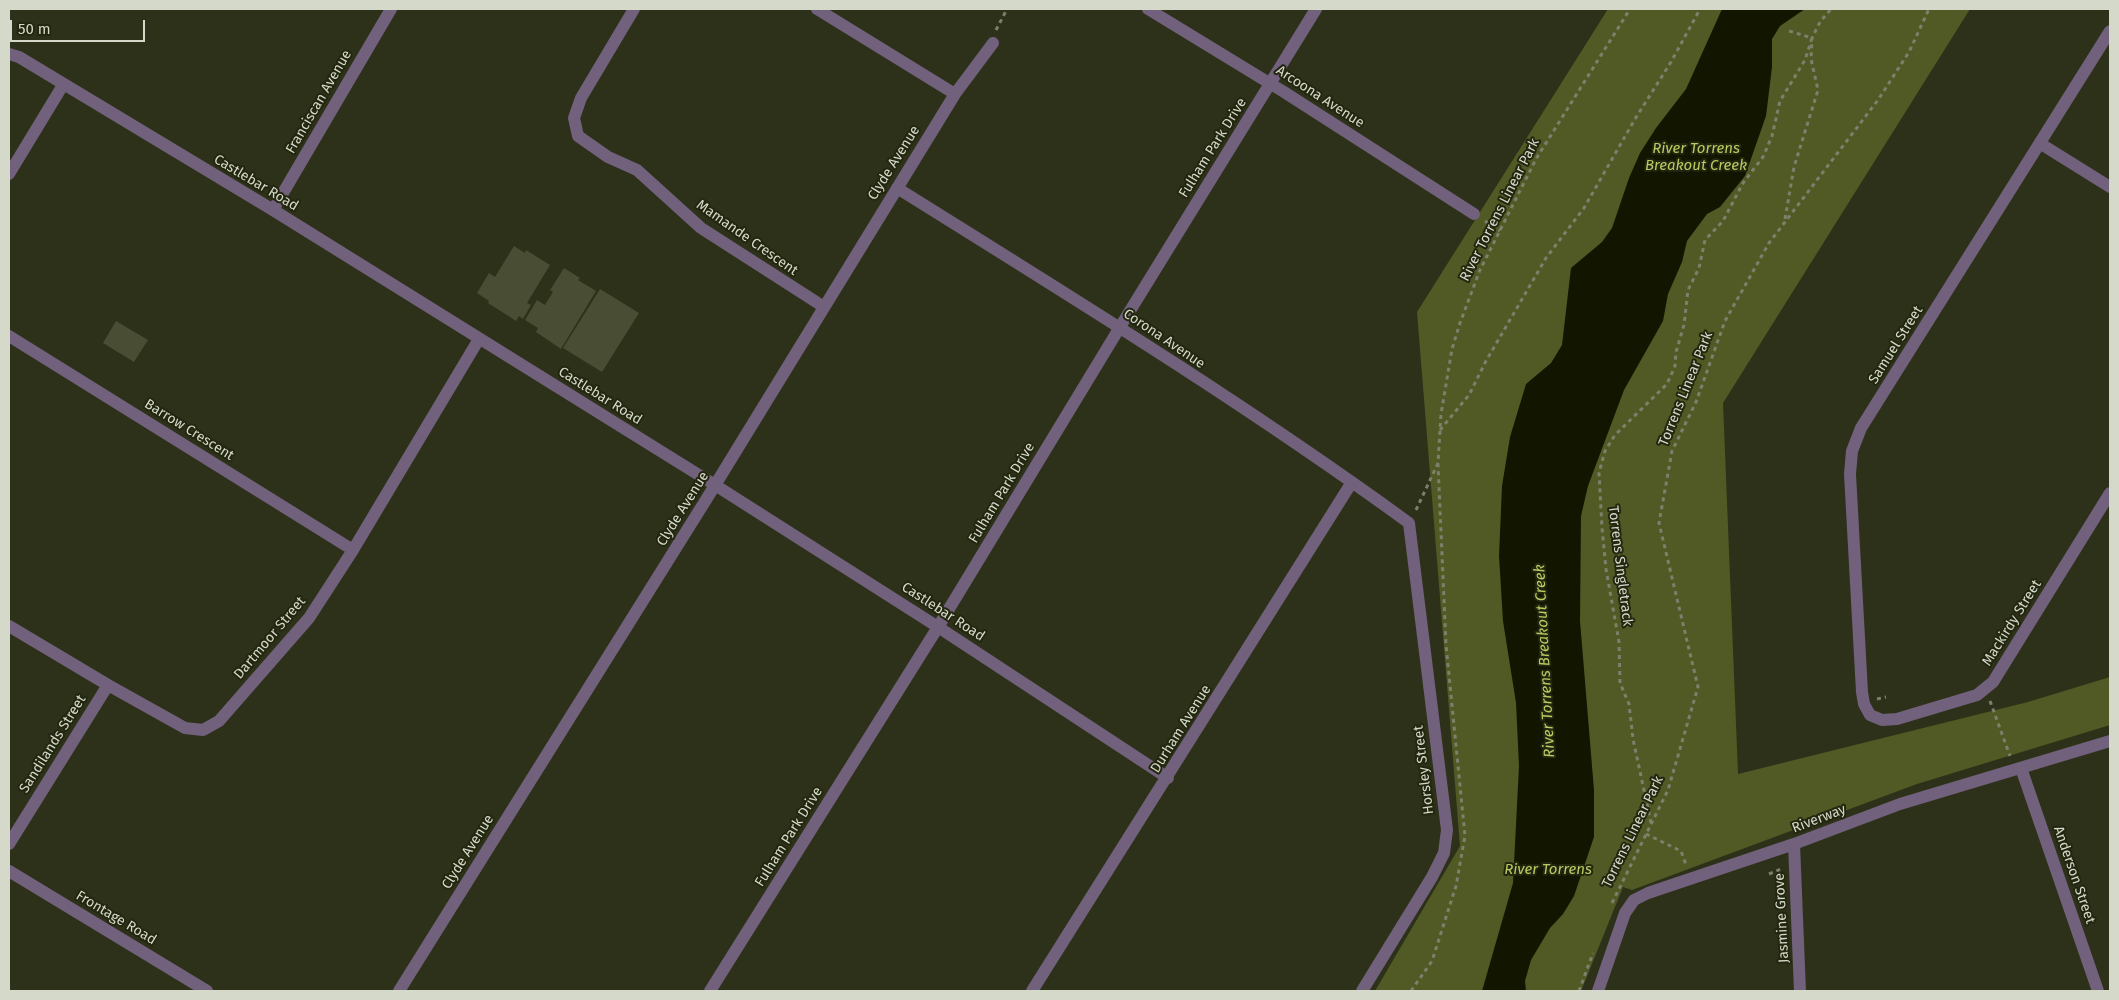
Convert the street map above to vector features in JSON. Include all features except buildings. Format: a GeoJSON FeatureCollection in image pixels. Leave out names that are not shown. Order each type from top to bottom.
{"type":"FeatureCollection","features":[{"type":"Feature","properties":{"kind":"street","name":"Franciscan Avenue"},"geometry":{"type":"LineString","coordinates":[[273,210],[391,9]]}},
{"type":"Feature","properties":{"kind":"street","name":"Mamande Crescent"},"geometry":{"type":"LineString","coordinates":[[634,9],[581,98],[574,118],[578,136],[608,157],[637,170],[701,228],[824,307]]}},
{"type":"Feature","properties":{"kind":"street"},"geometry":{"type":"LineString","coordinates":[[817,9],[955,94]]}},
{"type":"Feature","properties":{"kind":"street","name":"Arcoona Avenue"},"geometry":{"type":"LineString","coordinates":[[1148,9],[1271,84],[1474,214]]}},
{"type":"Feature","properties":{"kind":"street","name":"Fulham Park Drive"},"geometry":{"type":"LineString","coordinates":[[710,991],[938,627],[1316,9]]}},
{"type":"Feature","properties":{"kind":"street","name":"Samuel Street"},"geometry":{"type":"LineString","coordinates":[[1870,715],[1864,704],[1862,692],[1850,474],[1852,451],[1861,428],[2041,144],[2110,31]]}},
{"type":"Feature","properties":{"kind":"street","name":"Clyde Avenue"},"geometry":{"type":"LineString","coordinates":[[399,991],[716,485],[955,94],[993,43]]}},
{"type":"Feature","properties":{"kind":"street","name":"Castlebar Road"},"geometry":{"type":"LineString","coordinates":[[9,54],[19,57],[273,210],[716,485],[938,627],[1168,778]]}},
{"type":"Feature","properties":{"kind":"street"},"geometry":{"type":"LineString","coordinates":[[9,174],[63,84]]}},
{"type":"Feature","properties":{"kind":"street"},"geometry":{"type":"LineString","coordinates":[[2041,144],[2110,187]]}},
{"type":"Feature","properties":{"kind":"street","name":"Corona Avenue"},"geometry":{"type":"LineString","coordinates":[[897,188],[1120,327],[1352,482],[1409,523]]}},
{"type":"Feature","properties":{"kind":"street","name":"Barrow Crescent"},"geometry":{"type":"LineString","coordinates":[[9,336],[352,550]]}},
{"type":"Feature","properties":{"kind":"street","name":"Dartmoor Street"},"geometry":{"type":"LineString","coordinates":[[9,626],[185,728],[203,730],[219,722],[309,618],[479,339]]}},
{"type":"Feature","properties":{"kind":"street","name":"Durham Avenue"},"geometry":{"type":"LineString","coordinates":[[1032,991],[1168,778],[1352,482]]}},
{"type":"Feature","properties":{"kind":"street","name":"Mackirdy Street"},"geometry":{"type":"LineString","coordinates":[[1870,715],[1882,720],[1896,719],[1977,695],[1993,682],[2110,493]]}},
{"type":"Feature","properties":{"kind":"street","name":"Horsley Street"},"geometry":{"type":"LineString","coordinates":[[1362,991],[1432,877],[1444,852],[1447,830],[1409,523]]}},
{"type":"Feature","properties":{"kind":"street","name":"Sandilands Street"},"geometry":{"type":"LineString","coordinates":[[9,844],[108,685]]}},
{"type":"Feature","properties":{"kind":"street","name":"Riverway"},"geometry":{"type":"LineString","coordinates":[[1598,991],[1626,913],[1634,900],[1648,893],[1692,880],[1794,844],[1900,804],[2110,741]]}},
{"type":"Feature","properties":{"kind":"street","name":"Anderson Street"},"geometry":{"type":"LineString","coordinates":[[2021,768],[2098,991]]}},
{"type":"Feature","properties":{"kind":"street","name":"Jasmine Grove"},"geometry":{"type":"LineString","coordinates":[[1794,844],[1800,991]]}},
{"type":"Feature","properties":{"kind":"street","name":"Frontage Road"},"geometry":{"type":"LineString","coordinates":[[9,871],[207,991]]}},
{"type":"Feature","properties":{"kind":"path","name":"River Torrens Linear Park"},"geometry":{"type":"LineString","coordinates":[[1409,523],[1438,463],[1440,414],[1452,349],[1480,270],[1536,159],[1630,9]]}},
{"type":"Feature","properties":{"kind":"path"},"geometry":{"type":"LineString","coordinates":[[1440,430],[1469,395],[1486,361],[1546,258],[1584,208],[1634,119],[1671,62],[1700,9]]}},
{"type":"Feature","properties":{"kind":"path","name":"Torrens Singletrack"},"geometry":{"type":"LineString","coordinates":[[1651,824],[1633,739],[1629,704],[1620,683],[1619,642],[1606,569],[1602,528],[1601,462],[1616,435],[1667,384],[1671,376],[1684,325],[1688,290],[1699,268],[1705,240],[1724,221],[1743,183],[1763,157],[1772,136],[1780,101],[1805,60],[1812,38],[1820,22],[1831,9]]}},
{"type":"Feature","properties":{"kind":"path","name":"Torrens Linear Park"},"geometry":{"type":"LineString","coordinates":[[1612,904],[1668,790],[1698,687],[1659,522],[1672,450],[1696,402],[1725,321],[1769,243],[1878,100],[1909,52],[1929,9]]}},
{"type":"Feature","properties":{"kind":"path"},"geometry":{"type":"LineString","coordinates":[[1785,220],[1794,167],[1818,90],[1811,59],[1812,38],[1786,30]]}},
{"type":"Feature","properties":{"kind":"path"},"geometry":{"type":"LineString","coordinates":[[1991,704],[2012,760],[2021,768]]}},
{"type":"Feature","properties":{"kind":"path"},"geometry":{"type":"LineString","coordinates":[[1646,834],[1681,851],[1692,880]]}},
{"type":"Feature","properties":{"kind":"path"},"geometry":{"type":"LineString","coordinates":[[1579,991],[1595,947]]}},
{"type":"Feature","properties":{"kind":"green space"},"geometry":{"type":"Polygon","coordinates":[[[1608,9],[1970,9],[1723,403],[1738,774],[2028,702],[2110,677],[2110,725],[1917,784],[1632,890],[1623,887],[1581,991],[1375,991],[1460,846],[1417,312],[1608,9]]]}},
{"type":"Feature","properties":{"kind":"water","name":"River Torrens Breakout Creek"},"geometry":{"type":"Polygon","coordinates":[[[1722,9],[1805,9],[1780,26],[1772,39],[1772,67],[1766,116],[1745,176],[1720,207],[1707,214],[1687,241],[1682,262],[1668,294],[1663,321],[1624,390],[1588,486],[1581,516],[1580,621],[1594,790],[1594,837],[1574,896],[1563,914],[1550,928],[1531,960],[1525,981],[1526,991],[1482,991],[1513,883],[1519,766],[1516,703],[1503,621],[1499,556],[1502,486],[1510,437],[1526,384],[1551,363],[1562,345],[1571,268],[1602,242],[1612,228],[1629,178],[1640,153],[1656,128],[1686,89],[1722,9]]]}},
{"type":"Feature","properties":{"kind":"water label","name":"River Torrens"},"geometry":{"type":"Point","coordinates":[1548,870]}}]}
